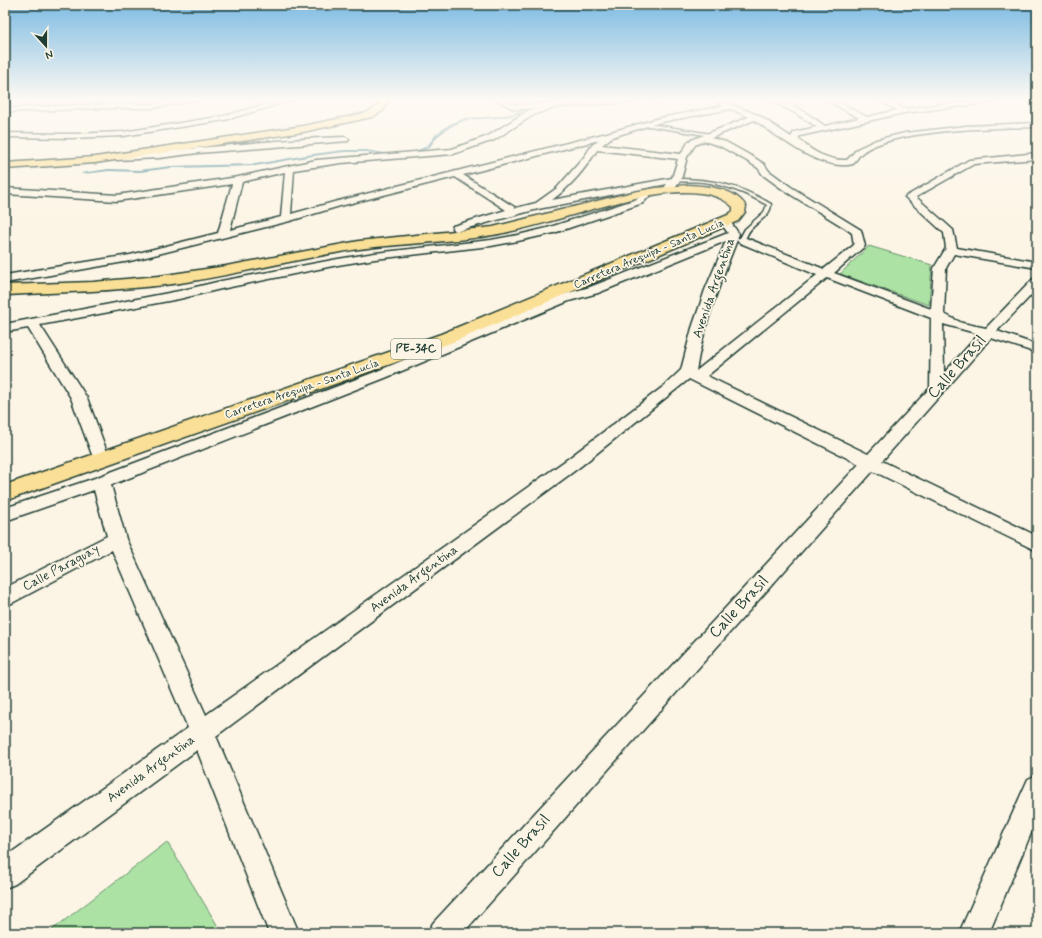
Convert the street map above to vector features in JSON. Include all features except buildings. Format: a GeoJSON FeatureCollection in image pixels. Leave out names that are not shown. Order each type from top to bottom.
{"type":"FeatureCollection","features":[{"type":"Feature","properties":{"kind":"main road"},"geometry":{"type":"LineString","coordinates":[[5,166],[110,158],[204,144]]}},
{"type":"Feature","properties":{"kind":"main road","name":"Carretera Arequipa - Santa Lucía"},"geometry":{"type":"LineString","coordinates":[[5,290],[118,284],[181,278],[358,245],[491,231],[532,223],[607,201],[647,193],[671,185],[721,194],[732,199],[740,206],[739,212],[733,218],[734,232],[447,338],[102,471],[5,493]]}},
{"type":"Feature","properties":{"kind":"street"},"geometry":{"type":"LineString","coordinates":[[110,158],[159,155],[269,144]]}},
{"type":"Feature","properties":{"kind":"street"},"geometry":{"type":"LineString","coordinates":[[5,191],[117,198],[238,180],[341,160],[453,151],[474,144]]}},
{"type":"Feature","properties":{"kind":"street"},"geometry":{"type":"LineString","coordinates":[[5,279],[130,258],[575,144]]}},
{"type":"Feature","properties":{"kind":"street"},"geometry":{"type":"LineString","coordinates":[[534,208],[560,190],[599,144]]}},
{"type":"Feature","properties":{"kind":"street"},"geometry":{"type":"LineString","coordinates":[[457,228],[492,216],[588,196],[671,185],[683,157],[692,144]]}},
{"type":"Feature","properties":{"kind":"street"},"geometry":{"type":"LineString","coordinates":[[722,144],[750,158],[761,166],[766,173],[788,189],[829,213],[857,232],[860,246],[826,274],[693,374],[1037,544]]}},
{"type":"Feature","properties":{"kind":"street"},"geometry":{"type":"LineString","coordinates":[[797,144],[828,160],[841,163],[850,162],[858,150],[872,144]]}},
{"type":"Feature","properties":{"kind":"street"},"geometry":{"type":"LineString","coordinates":[[595,147],[683,157]]}},
{"type":"Feature","properties":{"kind":"street"},"geometry":{"type":"LineString","coordinates":[[937,389],[936,339],[940,268],[952,248],[949,232],[910,196],[972,162],[1037,156]]}},
{"type":"Feature","properties":{"kind":"street"},"geometry":{"type":"LineString","coordinates":[[286,219],[286,200],[290,169]]}},
{"type":"Feature","properties":{"kind":"street"},"geometry":{"type":"LineString","coordinates":[[456,174],[516,212]]}},
{"type":"Feature","properties":{"kind":"street"},"geometry":{"type":"LineString","coordinates":[[223,235],[238,180]]}},
{"type":"Feature","properties":{"kind":"street"},"geometry":{"type":"LineString","coordinates":[[5,328],[179,295],[345,261],[375,256],[491,243],[518,238],[550,231],[640,201],[647,193]]}},
{"type":"Feature","properties":{"kind":"street"},"geometry":{"type":"LineString","coordinates":[[734,232],[826,274],[938,316],[948,323],[971,330],[988,333],[1037,349]]}},
{"type":"Feature","properties":{"kind":"street","name":"Avenida Argentina"},"geometry":{"type":"LineString","coordinates":[[5,874],[575,462],[669,389],[693,374],[699,328],[734,232]]}},
{"type":"Feature","properties":{"kind":"street"},"geometry":{"type":"LineString","coordinates":[[951,250],[1037,265]]}},
{"type":"Feature","properties":{"kind":"street","name":"Calle Brasil"},"geometry":{"type":"LineString","coordinates":[[443,933],[988,333],[1037,282]]}},
{"type":"Feature","properties":{"kind":"street"},"geometry":{"type":"LineString","coordinates":[[31,322],[79,398],[102,471],[117,539],[202,732],[284,933]]}},
{"type":"Feature","properties":{"kind":"street"},"geometry":{"type":"LineString","coordinates":[[5,515],[80,488],[102,471]]}},
{"type":"Feature","properties":{"kind":"street","name":"Calle Paraguay"},"geometry":{"type":"LineString","coordinates":[[5,597],[117,539]]}},
{"type":"Feature","properties":{"kind":"street"},"geometry":{"type":"LineString","coordinates":[[974,933],[1037,788]]}},
{"type":"Feature","properties":{"kind":"lane"},"geometry":{"type":"LineString","coordinates":[[671,185],[697,179],[723,183],[739,189],[768,205],[768,210],[762,218],[748,228],[734,232]]}},
{"type":"Feature","properties":{"kind":"green space"},"geometry":{"type":"Polygon","coordinates":[[[869,246],[932,265],[929,305],[840,274],[869,246]]]}},
{"type":"Feature","properties":{"kind":"green space"},"geometry":{"type":"Polygon","coordinates":[[[167,842],[222,933],[48,933],[167,842]]]}},
{"type":"Feature","properties":{"kind":"waterway"},"geometry":{"type":"LineString","coordinates":[[411,153],[428,147],[430,144]]}},
{"type":"Feature","properties":{"kind":"waterway"},"geometry":{"type":"LineString","coordinates":[[83,173],[109,170],[140,171],[171,167],[255,165],[344,151],[366,151],[396,155]]}}]}
